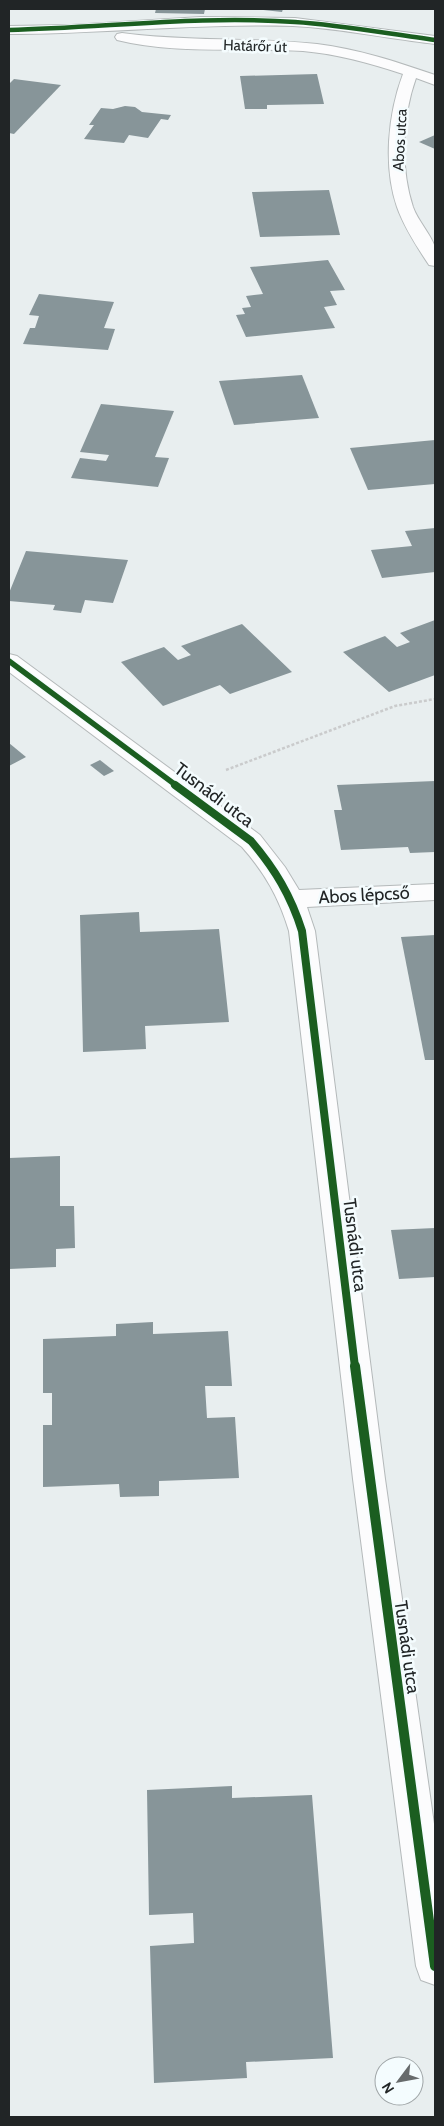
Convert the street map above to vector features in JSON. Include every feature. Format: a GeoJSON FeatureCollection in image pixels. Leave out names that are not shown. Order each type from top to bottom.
{"type":"FeatureCollection","features":[{"type":"Feature","properties":{"kind":"street","name":"Határőr út"},"geometry":{"type":"LineString","coordinates":[[9,30],[71,29],[201,21],[295,22],[435,40]]}},
{"type":"Feature","properties":{"kind":"street","name":"Határőr út"},"geometry":{"type":"LineString","coordinates":[[71,29],[157,43],[303,47],[337,53],[411,71],[435,80]]}},
{"type":"Feature","properties":{"kind":"street","name":"Abos utca"},"geometry":{"type":"LineString","coordinates":[[411,71],[404,88],[397,156],[398,183],[406,208],[435,261]]}},
{"type":"Feature","properties":{"kind":"street","name":"Tusnádi utca"},"geometry":{"type":"LineString","coordinates":[[9,661],[251,842],[274,868],[292,898],[302,931],[370,1488],[435,1966]]}},
{"type":"Feature","properties":{"kind":"street","name":"Abos lépcső"},"geometry":{"type":"LineString","coordinates":[[292,898],[435,892]]}},
{"type":"Feature","properties":{"kind":"path"},"geometry":{"type":"LineString","coordinates":[[178,787],[396,706],[435,699]]}},
{"type":"Feature","properties":{"kind":"building"},"geometry":{"type":"Polygon","coordinates":[[[156,9],[205,9],[204,14],[155,13],[156,9]]]}},
{"type":"Feature","properties":{"kind":"building"},"geometry":{"type":"Polygon","coordinates":[[[253,9],[283,9],[282,12],[253,9]]]}},
{"type":"Feature","properties":{"kind":"building"},"geometry":{"type":"Polygon","coordinates":[[[317,74],[324,104],[267,105],[267,109],[245,109],[240,76],[317,74]]]}},
{"type":"Feature","properties":{"kind":"building"},"geometry":{"type":"Polygon","coordinates":[[[14,79],[61,85],[14,134],[9,133],[9,84],[14,79]]]}},
{"type":"Feature","properties":{"kind":"building"},"geometry":{"type":"Polygon","coordinates":[[[125,106],[135,107],[142,112],[171,115],[168,120],[161,119],[148,138],[129,135],[124,143],[84,139],[94,125],[89,125],[101,108],[113,109],[125,106]]]}},
{"type":"Feature","properties":{"kind":"building"},"geometry":{"type":"Polygon","coordinates":[[[435,135],[435,149],[419,142],[435,135]]]}},
{"type":"Feature","properties":{"kind":"building"},"geometry":{"type":"Polygon","coordinates":[[[329,190],[340,235],[260,237],[252,192],[329,190]]]}},
{"type":"Feature","properties":{"kind":"building"},"geometry":{"type":"Polygon","coordinates":[[[328,260],[345,290],[330,291],[337,305],[324,307],[335,328],[246,337],[236,315],[245,314],[242,308],[251,307],[246,296],[263,294],[250,267],[328,260]]]}},
{"type":"Feature","properties":{"kind":"building"},"geometry":{"type":"Polygon","coordinates":[[[39,294],[114,302],[104,328],[115,329],[108,350],[23,344],[30,328],[35,328],[39,316],[29,315],[39,294]]]}},
{"type":"Feature","properties":{"kind":"building"},"geometry":{"type":"Polygon","coordinates":[[[302,375],[319,418],[234,425],[219,381],[302,375]]]}},
{"type":"Feature","properties":{"kind":"building"},"geometry":{"type":"Polygon","coordinates":[[[101,404],[174,411],[155,457],[169,458],[158,487],[71,478],[80,458],[106,461],[109,455],[80,452],[101,404]]]}},
{"type":"Feature","properties":{"kind":"building"},"geometry":{"type":"Polygon","coordinates":[[[435,440],[435,484],[368,490],[350,448],[435,440]]]}},
{"type":"Feature","properties":{"kind":"building"},"geometry":{"type":"Polygon","coordinates":[[[435,528],[435,572],[382,578],[371,550],[412,546],[405,531],[435,528]]]}},
{"type":"Feature","properties":{"kind":"building"},"geometry":{"type":"Polygon","coordinates":[[[26,551],[128,560],[113,603],[85,600],[81,613],[53,610],[55,605],[9,601],[9,593],[26,551]]]}},
{"type":"Feature","properties":{"kind":"building"},"geometry":{"type":"Polygon","coordinates":[[[435,620],[435,675],[389,692],[343,652],[385,636],[397,647],[410,642],[400,633],[435,620]]]}},
{"type":"Feature","properties":{"kind":"building"},"geometry":{"type":"Polygon","coordinates":[[[242,624],[292,672],[230,694],[220,685],[163,706],[121,662],[164,647],[178,660],[191,655],[181,646],[242,624]]]}},
{"type":"Feature","properties":{"kind":"building"},"geometry":{"type":"Polygon","coordinates":[[[9,743],[26,757],[9,766],[9,743]]]}},
{"type":"Feature","properties":{"kind":"building"},"geometry":{"type":"Polygon","coordinates":[[[100,760],[114,771],[104,776],[90,765],[100,760]]]}},
{"type":"Feature","properties":{"kind":"building"},"geometry":{"type":"Polygon","coordinates":[[[435,781],[435,852],[410,853],[408,847],[341,850],[334,810],[342,810],[337,785],[435,781]]]}},
{"type":"Feature","properties":{"kind":"building"},"geometry":{"type":"Polygon","coordinates":[[[139,912],[140,932],[219,929],[229,1022],[145,1026],[146,1049],[83,1052],[80,915],[139,912]]]}},
{"type":"Feature","properties":{"kind":"building"},"geometry":{"type":"Polygon","coordinates":[[[435,935],[435,1060],[425,1060],[401,937],[435,935]]]}},
{"type":"Feature","properties":{"kind":"building"},"geometry":{"type":"Polygon","coordinates":[[[60,1156],[60,1206],[74,1206],[75,1248],[56,1249],[56,1267],[9,1269],[9,1158],[60,1156]]]}},
{"type":"Feature","properties":{"kind":"building"},"geometry":{"type":"Polygon","coordinates":[[[435,1228],[435,1277],[399,1279],[391,1230],[435,1228]]]}},
{"type":"Feature","properties":{"kind":"building"},"geometry":{"type":"Polygon","coordinates":[[[153,1322],[153,1334],[228,1331],[232,1386],[205,1386],[207,1418],[235,1417],[239,1478],[159,1481],[159,1496],[120,1497],[119,1484],[43,1487],[43,1425],[52,1425],[52,1393],[43,1393],[43,1339],[116,1336],[116,1324],[153,1322]]]}},
{"type":"Feature","properties":{"kind":"building"},"geometry":{"type":"Polygon","coordinates":[[[232,1786],[232,1798],[312,1795],[333,2058],[246,2062],[247,2078],[154,2083],[150,1946],[194,1943],[193,1913],[149,1915],[147,1790],[232,1786]]]}},
{"type":"Feature","properties":{"kind":"cycle path"},"geometry":{"type":"LineString","coordinates":[[9,30],[71,29],[201,21],[295,22],[435,40]]}},
{"type":"Feature","properties":{"kind":"cycle path"},"geometry":{"type":"LineString","coordinates":[[9,661],[251,841],[276,873],[288,893],[298,917],[302,931],[369,1479],[435,1966]]}}]}
